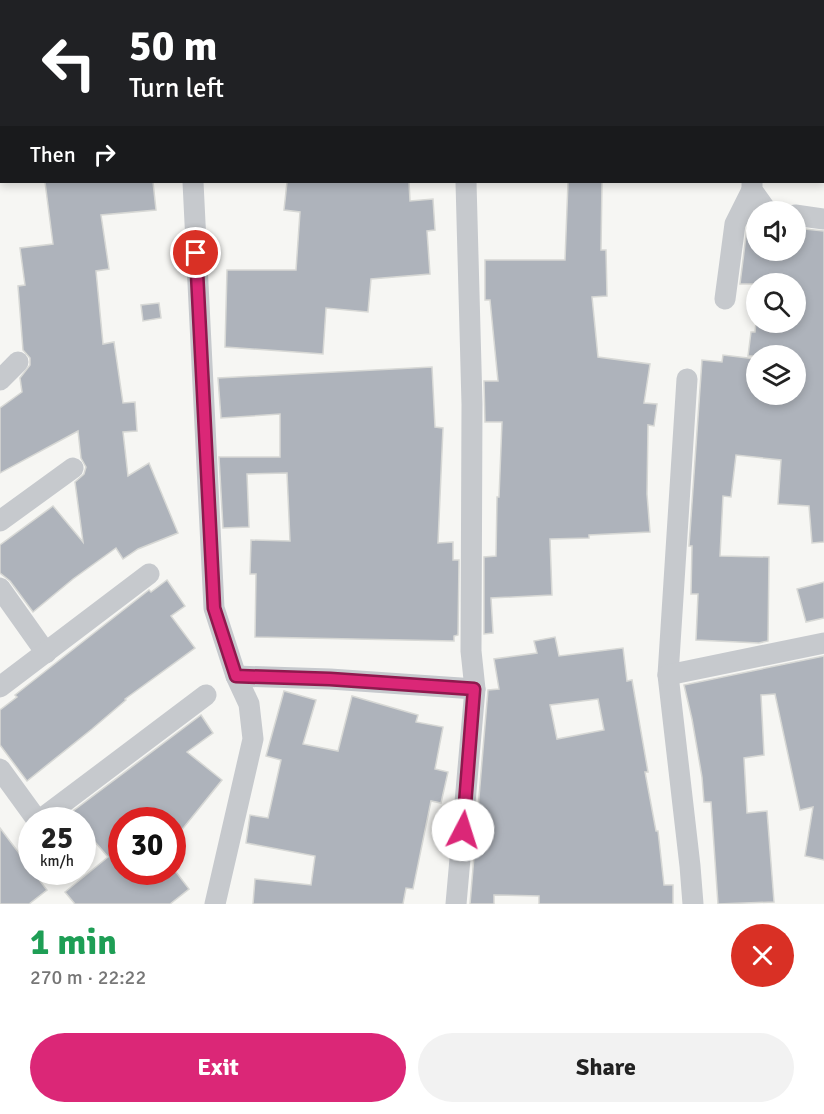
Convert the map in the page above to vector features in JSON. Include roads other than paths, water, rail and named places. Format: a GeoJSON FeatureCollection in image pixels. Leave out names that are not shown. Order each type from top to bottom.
{"type":"FeatureCollection","features":[{"type":"Feature","properties":{"kind":"street"},"geometry":{"type":"LineString","coordinates":[[193,183],[214,608],[236,676],[249,704],[253,739],[215,904]]}},
{"type":"Feature","properties":{"kind":"street"},"geometry":{"type":"LineString","coordinates":[[456,904],[474,689],[471,651],[472,404],[466,183]]}},
{"type":"Feature","properties":{"kind":"street"},"geometry":{"type":"LineString","coordinates":[[752,186],[761,201]]}},
{"type":"Feature","properties":{"kind":"street"},"geometry":{"type":"LineString","coordinates":[[725,299],[735,224],[752,186]]}},
{"type":"Feature","properties":{"kind":"street"},"geometry":{"type":"LineString","coordinates":[[806,217],[824,219]]}},
{"type":"Feature","properties":{"kind":"street"},"geometry":{"type":"LineString","coordinates":[[0,380],[18,362]]}},
{"type":"Feature","properties":{"kind":"street"},"geometry":{"type":"LineString","coordinates":[[687,379],[668,675],[693,904]]}},
{"type":"Feature","properties":{"kind":"street"},"geometry":{"type":"LineString","coordinates":[[0,521],[73,468]]}},
{"type":"Feature","properties":{"kind":"street"},"geometry":{"type":"LineString","coordinates":[[0,687],[149,574]]}},
{"type":"Feature","properties":{"kind":"street"},"geometry":{"type":"LineString","coordinates":[[0,588],[46,653]]}},
{"type":"Feature","properties":{"kind":"street"},"geometry":{"type":"LineString","coordinates":[[668,675],[824,643]]}},
{"type":"Feature","properties":{"kind":"street"},"geometry":{"type":"LineString","coordinates":[[236,676],[330,679],[474,689]]}},
{"type":"Feature","properties":{"kind":"street"},"geometry":{"type":"LineString","coordinates":[[56,807],[206,695]]}},
{"type":"Feature","properties":{"kind":"street"},"geometry":{"type":"LineString","coordinates":[[0,769],[29,807]]}}]}
